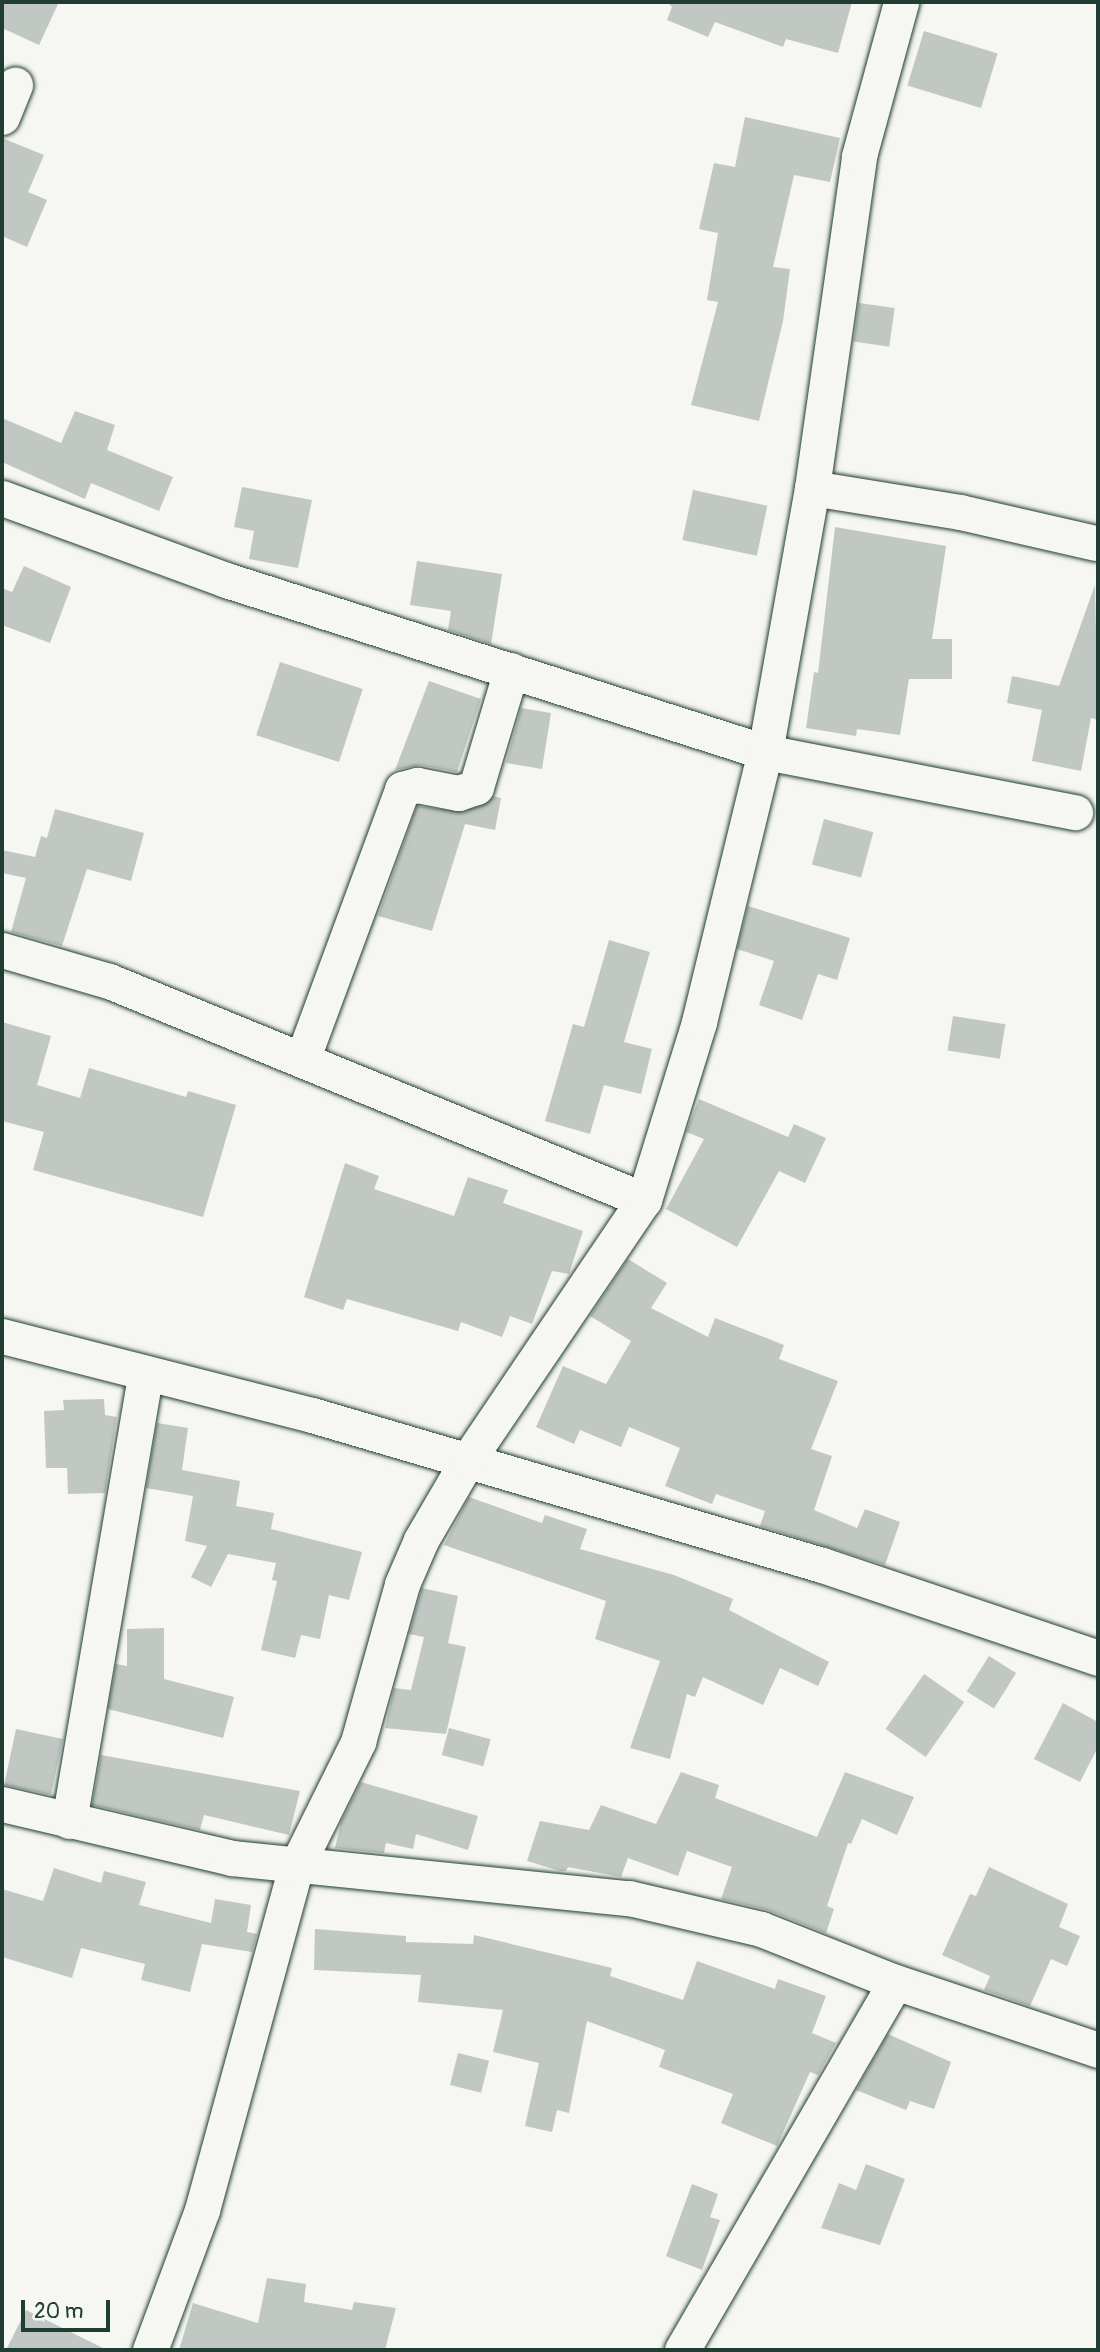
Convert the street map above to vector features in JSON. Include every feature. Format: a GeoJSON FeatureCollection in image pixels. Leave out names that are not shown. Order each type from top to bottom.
{"type":"FeatureCollection","features":[{"type":"Feature","properties":{"kind":"street"},"geometry":{"type":"LineString","coordinates":[[150,2350],[202,2210],[296,1867],[358,1742],[412,1562],[467,1461],[644,1200],[699,1022],[765,752],[813,488],[859,156],[901,2]]}},
{"type":"Feature","properties":{"kind":"street"},"geometry":{"type":"LineString","coordinates":[[2,117],[15,84]]}},
{"type":"Feature","properties":{"kind":"street"},"geometry":{"type":"LineString","coordinates":[[813,488],[960,512],[1095,543]]}},
{"type":"Feature","properties":{"kind":"street"},"geometry":{"type":"LineString","coordinates":[[2,498],[226,580],[765,752],[1075,812]]}},
{"type":"Feature","properties":{"kind":"street"},"geometry":{"type":"LineString","coordinates":[[302,1060],[402,789],[417,785],[458,793],[476,787],[511,670]]}},
{"type":"Feature","properties":{"kind":"street"},"geometry":{"type":"LineString","coordinates":[[2,950],[109,981],[644,1200]]}},
{"type":"Feature","properties":{"kind":"street"},"geometry":{"type":"LineString","coordinates":[[2,1336],[145,1375],[312,1415],[822,1565],[1098,1658]]}},
{"type":"Feature","properties":{"kind":"street"},"geometry":{"type":"LineString","coordinates":[[69,1821],[145,1375]]}},
{"type":"Feature","properties":{"kind":"street"},"geometry":{"type":"LineString","coordinates":[[2,1804],[232,1858],[296,1867],[629,1898],[761,1930],[895,1982],[1098,2050]]}},
{"type":"Feature","properties":{"kind":"street"},"geometry":{"type":"LineString","coordinates":[[682,2350],[895,1982]]}},
{"type":"Feature","properties":{"kind":"building"},"geometry":{"type":"Polygon","coordinates":[[[2,2],[59,2],[39,45],[2,28],[2,2]]]}},
{"type":"Feature","properties":{"kind":"building"},"geometry":{"type":"Polygon","coordinates":[[[667,2],[852,2],[838,53],[786,39],[783,47],[715,22],[708,37],[667,20],[672,7],[667,2]]]}},
{"type":"Feature","properties":{"kind":"building"},"geometry":{"type":"Polygon","coordinates":[[[924,31],[998,54],[981,108],[907,86],[924,31]]]}},
{"type":"Feature","properties":{"kind":"building"},"geometry":{"type":"Polygon","coordinates":[[[745,117],[840,138],[830,182],[794,175],[773,267],[790,269],[783,321],[759,421],[691,405],[718,302],[707,300],[718,233],[699,229],[714,163],[735,167],[745,117]]]}},
{"type":"Feature","properties":{"kind":"building"},"geometry":{"type":"Polygon","coordinates":[[[2,138],[44,155],[28,192],[47,200],[27,247],[2,236],[2,138]]]}},
{"type":"Feature","properties":{"kind":"building"},"geometry":{"type":"Polygon","coordinates":[[[859,303],[895,308],[889,347],[854,342],[859,303]]]}},
{"type":"Feature","properties":{"kind":"building"},"geometry":{"type":"Polygon","coordinates":[[[75,411],[115,425],[107,450],[173,477],[159,511],[91,483],[85,499],[2,462],[2,418],[61,443],[75,411]]]}},
{"type":"Feature","properties":{"kind":"building"},"geometry":{"type":"Polygon","coordinates":[[[242,487],[312,500],[298,568],[249,559],[254,531],[234,527],[242,487]]]}},
{"type":"Feature","properties":{"kind":"building"},"geometry":{"type":"Polygon","coordinates":[[[693,490],[767,506],[757,556],[682,540],[693,490]]]}},
{"type":"Feature","properties":{"kind":"building"},"geometry":{"type":"Polygon","coordinates":[[[835,527],[946,546],[932,639],[952,639],[952,679],[909,679],[900,735],[857,729],[856,736],[806,728],[814,672],[818,673],[835,527]]]}},
{"type":"Feature","properties":{"kind":"building"},"geometry":{"type":"Polygon","coordinates":[[[417,561],[502,574],[491,644],[448,630],[451,611],[410,605],[417,561]]]}},
{"type":"Feature","properties":{"kind":"building"},"geometry":{"type":"Polygon","coordinates":[[[24,566],[71,587],[50,643],[2,625],[2,588],[12,592],[24,566]]]}},
{"type":"Feature","properties":{"kind":"building"},"geometry":{"type":"Polygon","coordinates":[[[1095,585],[1098,720],[1091,718],[1081,771],[1032,761],[1042,710],[1007,703],[1012,676],[1059,686],[1095,585]]]}},
{"type":"Feature","properties":{"kind":"building"},"geometry":{"type":"Polygon","coordinates":[[[280,662],[363,689],[339,762],[256,735],[280,662]]]}},
{"type":"Feature","properties":{"kind":"building"},"geometry":{"type":"Polygon","coordinates":[[[429,681],[481,699],[457,772],[420,765],[395,770],[429,681]]]}},
{"type":"Feature","properties":{"kind":"building"},"geometry":{"type":"Polygon","coordinates":[[[521,708],[551,713],[542,769],[506,763],[521,708]]]}},
{"type":"Feature","properties":{"kind":"building"},"geometry":{"type":"Polygon","coordinates":[[[493,796],[501,798],[495,830],[465,824],[432,931],[378,916],[417,806],[464,812],[493,796]]]}},
{"type":"Feature","properties":{"kind":"building"},"geometry":{"type":"Polygon","coordinates":[[[55,809],[144,833],[131,881],[87,869],[62,946],[11,932],[26,878],[2,873],[2,850],[35,857],[41,836],[47,838],[55,809]]]}},
{"type":"Feature","properties":{"kind":"building"},"geometry":{"type":"Polygon","coordinates":[[[824,819],[873,832],[861,878],[812,864],[824,819]]]}},
{"type":"Feature","properties":{"kind":"building"},"geometry":{"type":"Polygon","coordinates":[[[748,906],[850,938],[837,980],[818,974],[802,1020],[759,1005],[774,961],[737,949],[748,906]]]}},
{"type":"Feature","properties":{"kind":"building"},"geometry":{"type":"Polygon","coordinates":[[[609,940],[650,952],[624,1042],[652,1049],[641,1094],[604,1085],[590,1134],[545,1121],[573,1024],[584,1027],[609,940]]]}},
{"type":"Feature","properties":{"kind":"building"},"geometry":{"type":"Polygon","coordinates":[[[953,1016],[1005,1024],[1000,1059],[948,1051],[953,1016]]]}},
{"type":"Feature","properties":{"kind":"building"},"geometry":{"type":"Polygon","coordinates":[[[2,1022],[51,1036],[37,1085],[80,1098],[89,1068],[186,1097],[188,1091],[236,1105],[203,1217],[33,1170],[44,1132],[2,1121],[2,1022]]]}},
{"type":"Feature","properties":{"kind":"building"},"geometry":{"type":"Polygon","coordinates":[[[699,1099],[788,1137],[794,1124],[826,1138],[805,1183],[779,1171],[737,1247],[666,1209],[704,1139],[686,1132],[699,1099]]]}},
{"type":"Feature","properties":{"kind":"building"},"geometry":{"type":"Polygon","coordinates":[[[345,1163],[379,1176],[374,1189],[454,1216],[468,1177],[508,1190],[503,1203],[583,1231],[569,1274],[552,1271],[532,1324],[510,1316],[502,1337],[461,1322],[458,1331],[347,1299],[343,1310],[304,1297],[345,1163]]]}},
{"type":"Feature","properties":{"kind":"building"},"geometry":{"type":"Polygon","coordinates":[[[628,1259],[667,1283],[651,1308],[708,1337],[715,1318],[756,1334],[784,1345],[779,1359],[838,1381],[811,1449],[832,1456],[814,1510],[857,1528],[865,1509],[900,1522],[885,1565],[760,1526],[765,1511],[716,1494],[712,1504],[665,1486],[680,1448],[629,1427],[621,1447],[580,1430],[574,1444],[536,1427],[563,1366],[606,1384],[631,1341],[590,1316],[628,1259]]]}},
{"type":"Feature","properties":{"kind":"building"},"geometry":{"type":"Polygon","coordinates":[[[104,1399],[105,1415],[117,1417],[105,1493],[68,1494],[67,1468],[46,1468],[44,1411],[64,1410],[63,1400],[104,1399]]]}},
{"type":"Feature","properties":{"kind":"building"},"geometry":{"type":"Polygon","coordinates":[[[157,1423],[188,1428],[182,1470],[240,1481],[236,1506],[274,1513],[271,1529],[362,1552],[349,1600],[329,1595],[320,1639],[301,1635],[295,1658],[261,1650],[277,1581],[272,1580],[276,1563],[228,1554],[211,1587],[191,1577],[207,1546],[185,1541],[193,1496],[146,1488],[157,1423]]]}},
{"type":"Feature","properties":{"kind":"building"},"geometry":{"type":"Polygon","coordinates":[[[469,1497],[542,1523],[545,1515],[587,1529],[580,1549],[674,1575],[733,1599],[729,1610],[829,1662],[818,1686],[780,1668],[763,1705],[703,1677],[695,1697],[687,1694],[670,1759],[630,1748],[660,1661],[595,1639],[606,1601],[444,1545],[469,1497]]]}},
{"type":"Feature","properties":{"kind":"building"},"geometry":{"type":"Polygon","coordinates":[[[422,1588],[458,1596],[448,1643],[466,1647],[446,1734],[385,1728],[394,1688],[411,1690],[424,1637],[409,1634],[422,1588]]]}},
{"type":"Feature","properties":{"kind":"building"},"geometry":{"type":"Polygon","coordinates":[[[164,1628],[164,1679],[234,1697],[223,1738],[108,1709],[116,1664],[127,1666],[127,1629],[164,1628]]]}},
{"type":"Feature","properties":{"kind":"building"},"geometry":{"type":"Polygon","coordinates":[[[989,1656],[1016,1673],[994,1709],[967,1692],[989,1656]]]}},
{"type":"Feature","properties":{"kind":"building"},"geometry":{"type":"Polygon","coordinates":[[[924,1674],[964,1702],[926,1757],[886,1729],[924,1674]]]}},
{"type":"Feature","properties":{"kind":"building"},"geometry":{"type":"Polygon","coordinates":[[[1063,1703],[1098,1722],[1098,1747],[1080,1782],[1034,1759],[1063,1703]]]}},
{"type":"Feature","properties":{"kind":"building"},"geometry":{"type":"Polygon","coordinates":[[[449,1728],[491,1739],[483,1766],[442,1755],[449,1728]]]}},
{"type":"Feature","properties":{"kind":"building"},"geometry":{"type":"Polygon","coordinates":[[[16,1729],[63,1739],[51,1795],[4,1785],[16,1729]]]}},
{"type":"Feature","properties":{"kind":"building"},"geometry":{"type":"Polygon","coordinates":[[[101,1755],[300,1791],[289,1835],[204,1815],[200,1830],[92,1805],[101,1755]]]}},
{"type":"Feature","properties":{"kind":"building"},"geometry":{"type":"Polygon","coordinates":[[[681,1772],[719,1785],[715,1798],[817,1837],[845,1772],[914,1797],[897,1835],[862,1819],[851,1844],[848,1843],[827,1906],[834,1909],[826,1933],[768,1910],[721,1899],[732,1867],[687,1851],[678,1876],[628,1858],[621,1877],[568,1867],[566,1871],[560,1871],[527,1861],[540,1821],[589,1830],[601,1805],[656,1824],[681,1772]]]}},
{"type":"Feature","properties":{"kind":"building"},"geometry":{"type":"Polygon","coordinates":[[[361,1782],[478,1816],[468,1850],[416,1834],[413,1849],[386,1843],[384,1853],[335,1848],[341,1822],[361,1782]]]}},
{"type":"Feature","properties":{"kind":"building"},"geometry":{"type":"Polygon","coordinates":[[[989,1867],[1068,1904],[1059,1927],[1080,1936],[1067,1966],[1051,1959],[1030,2006],[984,1990],[990,1976],[942,1955],[970,1894],[976,1896],[989,1867]]]}},
{"type":"Feature","properties":{"kind":"building"},"geometry":{"type":"Polygon","coordinates":[[[54,1868],[101,1883],[104,1871],[146,1882],[139,1905],[211,1923],[215,1899],[251,1905],[247,1932],[257,1934],[252,1952],[202,1944],[190,1992],[141,1980],[145,1964],[81,1948],[72,1978],[2,1957],[2,1889],[43,1901],[54,1868]]]}},
{"type":"Feature","properties":{"kind":"building"},"geometry":{"type":"Polygon","coordinates":[[[315,1929],[406,1936],[406,1942],[473,1944],[474,1935],[612,1968],[610,1976],[683,2000],[697,1961],[775,1989],[778,1979],[826,1996],[812,2033],[836,2043],[818,2075],[810,2072],[777,2146],[721,2123],[733,2094],[659,2067],[665,2050],[587,2021],[569,2113],[557,2110],[552,2132],[525,2126],[539,2063],[493,2052],[503,2010],[418,2002],[421,1975],[314,1970],[315,1929]]]}},
{"type":"Feature","properties":{"kind":"building"},"geometry":{"type":"Polygon","coordinates":[[[888,2034],[951,2062],[934,2109],[910,2101],[906,2110],[856,2090],[888,2034]]]}},
{"type":"Feature","properties":{"kind":"building"},"geometry":{"type":"Polygon","coordinates":[[[458,2053],[489,2061],[481,2093],[450,2085],[458,2053]]]}},
{"type":"Feature","properties":{"kind":"building"},"geometry":{"type":"Polygon","coordinates":[[[866,2164],[905,2179],[880,2245],[821,2228],[839,2183],[856,2190],[866,2164]]]}},
{"type":"Feature","properties":{"kind":"building"},"geometry":{"type":"Polygon","coordinates":[[[692,2184],[718,2194],[710,2217],[720,2220],[702,2270],[666,2256],[692,2184]]]}},
{"type":"Feature","properties":{"kind":"building"},"geometry":{"type":"Polygon","coordinates":[[[267,2278],[306,2284],[304,2302],[352,2310],[354,2302],[396,2308],[385,2350],[179,2350],[193,2303],[258,2323],[267,2278]]]}},
{"type":"Feature","properties":{"kind":"building"},"geometry":{"type":"Polygon","coordinates":[[[26,2310],[107,2350],[6,2350],[26,2310]]]}}]}
